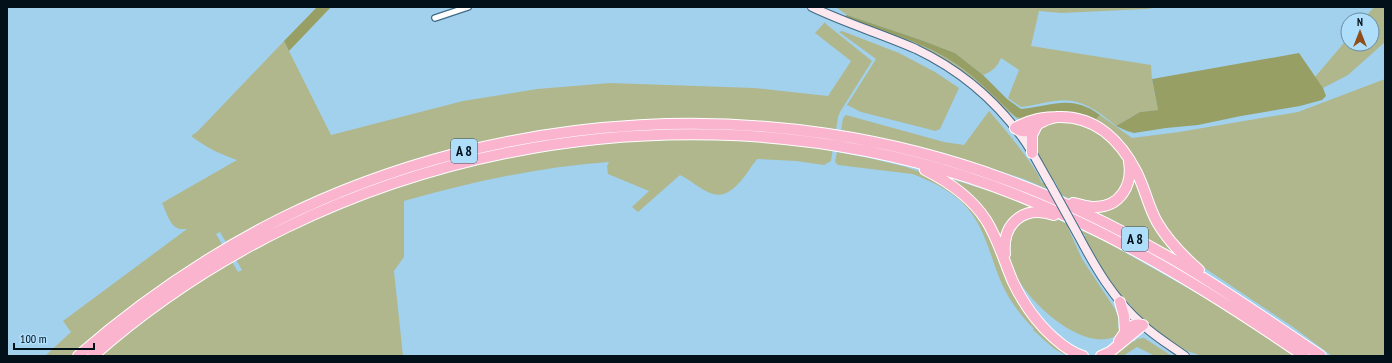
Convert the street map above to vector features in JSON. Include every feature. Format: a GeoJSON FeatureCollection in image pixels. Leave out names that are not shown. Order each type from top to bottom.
{"type":"FeatureCollection","features":[{"type":"Feature","properties":{"kind":"highway"},"geometry":{"type":"LineString","coordinates":[[1057,117],[1044,121],[1027,131],[1020,131],[1015,128],[1034,119],[1049,117],[1057,117],[1075,118],[1094,124],[1114,139],[1123,149],[1136,172],[1154,216],[1164,233],[1183,255],[1215,285]]}},
{"type":"Feature","properties":{"kind":"highway","name":"A 8"},"geometry":{"type":"LineString","coordinates":[[78,356],[118,322],[168,285],[242,240],[299,210],[342,192],[397,171],[462,152],[500,143],[549,134],[596,128],[670,124],[742,125],[808,131],[845,137],[901,148],[1001,178],[1052,198],[1112,226],[1168,256],[1215,285],[1321,356]]}},
{"type":"Feature","properties":{"kind":"highway"},"geometry":{"type":"LineString","coordinates":[[1032,153],[1032,135],[1037,125]]}},
{"type":"Feature","properties":{"kind":"highway","name":"A 8"},"geometry":{"type":"LineString","coordinates":[[93,356],[177,292],[246,248],[341,203],[384,187],[464,162],[502,153],[592,138],[668,134],[742,135],[802,141],[866,151],[904,159],[965,176],[1043,205],[1137,251],[1208,292],[1304,356]]}},
{"type":"Feature","properties":{"kind":"highway"},"geometry":{"type":"LineString","coordinates":[[904,159],[945,181],[957,189],[970,201],[989,225],[1017,290],[1033,315],[1045,330],[1060,343],[1075,353],[1083,356]]}},
{"type":"Feature","properties":{"kind":"highway"},"geometry":{"type":"LineString","coordinates":[[1052,198],[1092,207],[1105,206],[1112,203],[1120,197],[1127,187],[1130,174],[1129,160]]}},
{"type":"Feature","properties":{"kind":"highway"},"geometry":{"type":"LineString","coordinates":[[1006,262],[1004,248],[1007,233],[1012,224],[1022,215],[1035,212],[1050,213],[1086,225]]}},
{"type":"Feature","properties":{"kind":"highway"},"geometry":{"type":"LineString","coordinates":[[1120,302],[1124,316],[1125,332]]}},
{"type":"Feature","properties":{"kind":"highway"},"geometry":{"type":"LineString","coordinates":[[1113,349],[1125,332],[1133,325],[1142,325]]}},
{"type":"Feature","properties":{"kind":"highway"},"geometry":{"type":"LineString","coordinates":[[1101,356],[1113,349],[1142,325]]}},
{"type":"Feature","properties":{"kind":"main road"},"geometry":{"type":"LineString","coordinates":[[812,7],[917,50],[944,65],[971,83],[991,101],[1015,128],[1032,153],[1097,270],[1120,302],[1142,325],[1161,340],[1183,354],[1189,356]]}},
{"type":"Feature","properties":{"kind":"street"},"geometry":{"type":"LineString","coordinates":[[435,18],[468,7]]}},
{"type":"Feature","properties":{"kind":"green space"},"geometry":{"type":"Polygon","coordinates":[[[317,7],[331,7],[289,51],[284,41],[317,7]]]}},
{"type":"Feature","properties":{"kind":"green space"},"geometry":{"type":"Polygon","coordinates":[[[833,7],[1161,7],[1061,13],[1039,11],[1031,46],[1151,65],[1152,80],[1158,110],[1140,112],[1116,126],[1095,110],[1073,101],[1055,101],[1021,107],[1008,98],[1019,70],[1001,58],[994,68],[983,75],[955,53],[847,15],[833,7]]]}},
{"type":"Feature","properties":{"kind":"green space"},"geometry":{"type":"Polygon","coordinates":[[[1374,7],[1385,7],[1385,42],[1380,46],[1380,12],[1370,12],[1374,7]]]}},
{"type":"Feature","properties":{"kind":"green space"},"geometry":{"type":"Polygon","coordinates":[[[847,15],[955,53],[983,75],[1007,99],[1021,109],[1052,104],[1071,103],[1090,109],[1100,115],[1096,119],[1067,113],[1020,118],[1016,117],[974,78],[959,66],[933,50],[847,18],[845,16],[847,15]]]}},
{"type":"Feature","properties":{"kind":"green space"},"geometry":{"type":"Polygon","coordinates":[[[847,18],[933,50],[959,66],[974,78],[1016,117],[1020,118],[1058,113],[1075,113],[1096,118],[1100,115],[1132,138],[1179,132],[1298,112],[1385,79],[1385,356],[1332,356],[1293,327],[1197,263],[1165,229],[1127,148],[1119,137],[1096,121],[1018,119],[1006,110],[972,78],[943,59],[896,37],[847,18]]]}},
{"type":"Feature","properties":{"kind":"green space"},"geometry":{"type":"Polygon","coordinates":[[[825,22],[872,61],[840,112],[831,161],[824,165],[796,161],[757,159],[738,185],[732,190],[718,195],[706,191],[680,175],[638,212],[632,207],[649,191],[608,174],[607,166],[609,162],[583,164],[505,176],[404,201],[404,257],[394,271],[403,356],[45,356],[71,332],[63,321],[187,229],[181,229],[174,226],[162,203],[237,160],[213,150],[191,136],[197,132],[284,41],[331,135],[463,101],[537,89],[610,83],[754,88],[828,96],[851,61],[815,33],[825,22]],[[220,232],[216,234],[238,272],[242,270],[220,232]]]}},
{"type":"Feature","properties":{"kind":"green space"},"geometry":{"type":"Polygon","coordinates":[[[842,31],[899,53],[935,72],[959,88],[940,129],[935,131],[861,112],[847,105],[876,59],[839,32],[842,31]]]}},
{"type":"Feature","properties":{"kind":"green space"},"geometry":{"type":"Polygon","coordinates":[[[1340,47],[1340,52],[1374,52],[1348,75],[1323,88],[1315,77],[1340,47]]]}},
{"type":"Feature","properties":{"kind":"green space"},"geometry":{"type":"Polygon","coordinates":[[[1299,53],[1323,88],[1326,96],[1322,100],[1300,106],[1198,125],[1134,133],[1116,126],[1140,112],[1158,110],[1152,79],[1299,53]]]}},
{"type":"Feature","properties":{"kind":"green space"},"geometry":{"type":"Polygon","coordinates":[[[989,111],[1010,135],[1027,158],[1039,176],[1041,182],[1059,190],[1055,181],[1052,181],[1034,145],[1034,141],[1041,126],[1054,121],[1073,122],[1095,129],[1123,155],[1128,170],[1118,196],[1098,205],[1073,200],[1024,179],[950,155],[841,130],[843,118],[846,115],[944,142],[964,145],[989,111]]]}},
{"type":"Feature","properties":{"kind":"green space"},"geometry":{"type":"Polygon","coordinates":[[[837,152],[906,167],[929,175],[950,186],[983,219],[1010,282],[1074,356],[1063,353],[1047,343],[1033,330],[1034,329],[1015,307],[1001,282],[979,225],[969,209],[955,196],[930,181],[912,174],[838,165],[835,162],[837,152]]]}},
{"type":"Feature","properties":{"kind":"green space"},"geometry":{"type":"Polygon","coordinates":[[[1132,171],[1180,257],[1092,210],[1108,207],[1132,171]]]}},
{"type":"Feature","properties":{"kind":"green space"},"geometry":{"type":"Polygon","coordinates":[[[948,178],[999,194],[1033,208],[1002,243],[948,178]]]}},
{"type":"Feature","properties":{"kind":"green space"},"geometry":{"type":"Polygon","coordinates":[[[1026,216],[1052,217],[1103,240],[1223,308],[1294,356],[1202,356],[1187,351],[1152,328],[1134,312],[1131,305],[1125,302],[1116,292],[1102,271],[1083,238],[1085,235],[1068,228],[1082,259],[1115,309],[1119,319],[1118,326],[1121,332],[1107,339],[1090,338],[1071,330],[1053,318],[1036,302],[1021,285],[1011,268],[1007,252],[1009,234],[1026,216]]]}},
{"type":"Feature","properties":{"kind":"green space"},"geometry":{"type":"Polygon","coordinates":[[[1144,338],[1172,356],[1155,356],[1137,347],[1123,356],[1110,356],[1131,339],[1134,342],[1137,339],[1144,338]]]}}]}
